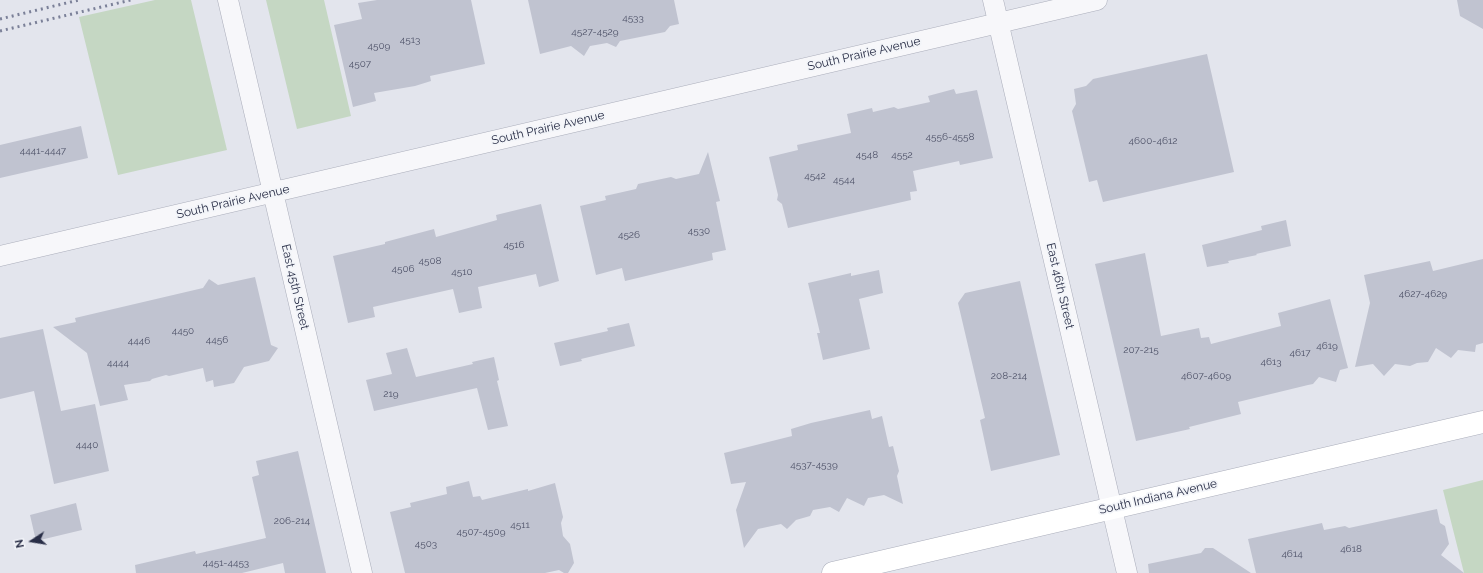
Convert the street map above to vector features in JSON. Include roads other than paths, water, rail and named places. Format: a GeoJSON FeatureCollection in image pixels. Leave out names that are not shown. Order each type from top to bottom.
{"type":"FeatureCollection","features":[{"type":"Feature","properties":{"kind":"street","name":"East 45th Street"},"geometry":{"type":"LineString","coordinates":[[228,0],[362,573]]}},
{"type":"Feature","properties":{"kind":"street","name":"East 46th Street"},"geometry":{"type":"LineString","coordinates":[[993,0],[1127,573]]}},
{"type":"Feature","properties":{"kind":"street","name":"South Prairie Avenue"},"geometry":{"type":"LineString","coordinates":[[0,256],[1097,0]]}},
{"type":"Feature","properties":{"kind":"street","name":"South Indiana Avenue"},"geometry":{"type":"LineString","coordinates":[[833,573],[1483,422]]}},
{"type":"Feature","properties":{"kind":"railway"},"geometry":{"type":"LineString","coordinates":[[0,19],[79,0]]}},
{"type":"Feature","properties":{"kind":"railway"},"geometry":{"type":"LineString","coordinates":[[0,31],[131,0]]}}]}
